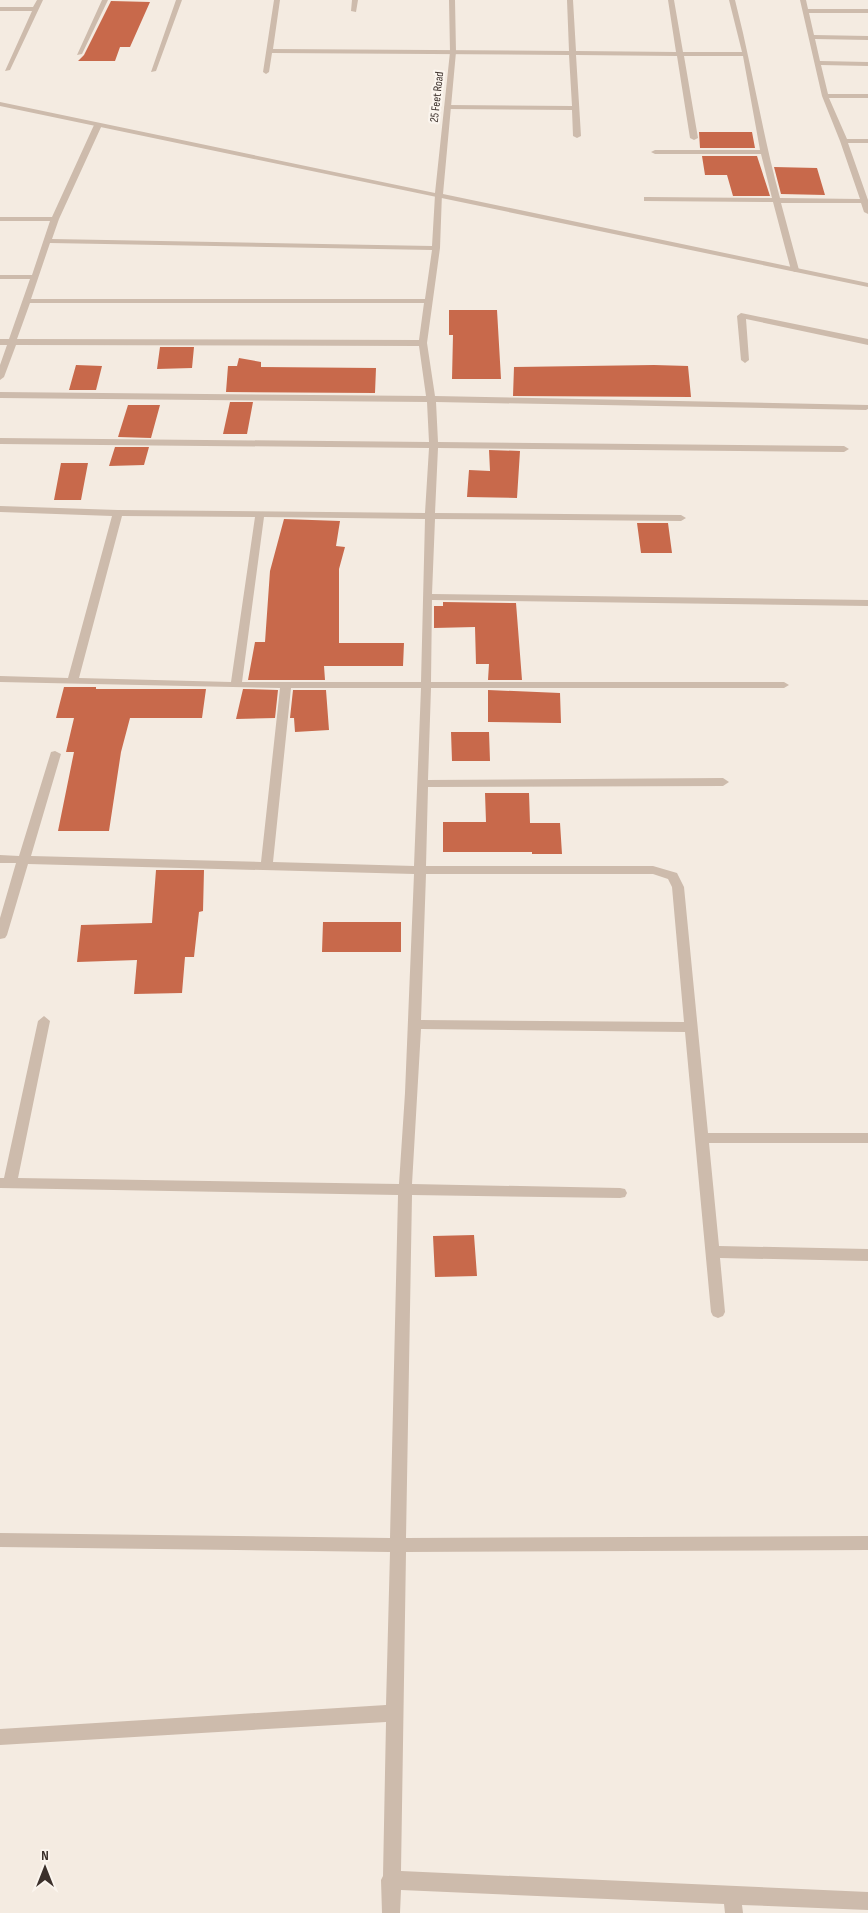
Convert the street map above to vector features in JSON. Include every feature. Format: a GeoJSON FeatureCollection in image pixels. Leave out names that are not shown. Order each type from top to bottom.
{"type":"FeatureCollection","features":[{"type":"Feature","properties":{"kind":"street"},"geometry":{"type":"LineString","coordinates":[[7,70],[40,0]]}},
{"type":"Feature","properties":{"kind":"street"},"geometry":{"type":"LineString","coordinates":[[79,54],[105,0]]}},
{"type":"Feature","properties":{"kind":"street"},"geometry":{"type":"LineString","coordinates":[[153,71],[179,0]]}},
{"type":"Feature","properties":{"kind":"street"},"geometry":{"type":"LineString","coordinates":[[266,72],[277,0]]}},
{"type":"Feature","properties":{"kind":"street"},"geometry":{"type":"LineString","coordinates":[[354,11],[355,0]]}},
{"type":"Feature","properties":{"kind":"street","name":"25 Feet Road"},"geometry":{"type":"LineString","coordinates":[[390,1913],[405,1191],[414,1024],[429,597],[429,516],[434,445],[431,399],[423,342],[436,248],[439,195],[453,52],[452,0]]}},
{"type":"Feature","properties":{"kind":"street"},"geometry":{"type":"LineString","coordinates":[[570,0],[577,136]]}},
{"type":"Feature","properties":{"kind":"street"},"geometry":{"type":"LineString","coordinates":[[672,0],[694,138]]}},
{"type":"Feature","properties":{"kind":"street"},"geometry":{"type":"LineString","coordinates":[[732,0],[746,54],[764,152],[795,270]]}},
{"type":"Feature","properties":{"kind":"street"},"geometry":{"type":"LineString","coordinates":[[803,0],[819,63],[825,96],[844,141],[858,188],[868,212]]}},
{"type":"Feature","properties":{"kind":"street"},"geometry":{"type":"LineString","coordinates":[[0,9],[35,9]]}},
{"type":"Feature","properties":{"kind":"street"},"geometry":{"type":"LineString","coordinates":[[807,11],[868,12]]}},
{"type":"Feature","properties":{"kind":"street"},"geometry":{"type":"LineString","coordinates":[[813,37],[868,38]]}},
{"type":"Feature","properties":{"kind":"street"},"geometry":{"type":"LineString","coordinates":[[269,51],[746,54]]}},
{"type":"Feature","properties":{"kind":"street"},"geometry":{"type":"LineString","coordinates":[[819,63],[868,64]]}},
{"type":"Feature","properties":{"kind":"street"},"geometry":{"type":"LineString","coordinates":[[825,96],[868,96]]}},
{"type":"Feature","properties":{"kind":"street"},"geometry":{"type":"LineString","coordinates":[[0,104],[868,285]]}},
{"type":"Feature","properties":{"kind":"street"},"geometry":{"type":"LineString","coordinates":[[448,107],[576,108]]}},
{"type":"Feature","properties":{"kind":"street"},"geometry":{"type":"LineString","coordinates":[[0,377],[14,342],[34,277],[55,219],[98,125]]}},
{"type":"Feature","properties":{"kind":"street"},"geometry":{"type":"LineString","coordinates":[[844,141],[868,141]]}},
{"type":"Feature","properties":{"kind":"street"},"geometry":{"type":"LineString","coordinates":[[655,152],[764,152]]}},
{"type":"Feature","properties":{"kind":"street"},"geometry":{"type":"LineString","coordinates":[[858,188],[868,188]]}},
{"type":"Feature","properties":{"kind":"street"},"geometry":{"type":"LineString","coordinates":[[647,199],[864,201]]}},
{"type":"Feature","properties":{"kind":"street"},"geometry":{"type":"LineString","coordinates":[[0,219],[55,219]]}},
{"type":"Feature","properties":{"kind":"street"},"geometry":{"type":"LineString","coordinates":[[47,241],[436,248]]}},
{"type":"Feature","properties":{"kind":"street"},"geometry":{"type":"LineString","coordinates":[[0,277],[34,277]]}},
{"type":"Feature","properties":{"kind":"street"},"geometry":{"type":"LineString","coordinates":[[26,301],[428,301]]}},
{"type":"Feature","properties":{"kind":"street"},"geometry":{"type":"LineString","coordinates":[[745,360],[741,316],[868,342]]}},
{"type":"Feature","properties":{"kind":"street"},"geometry":{"type":"LineString","coordinates":[[0,342],[423,342]]}},
{"type":"Feature","properties":{"kind":"street"},"geometry":{"type":"LineString","coordinates":[[0,395],[431,399],[866,407]]}},
{"type":"Feature","properties":{"kind":"street"},"geometry":{"type":"LineString","coordinates":[[0,441],[844,449]]}},
{"type":"Feature","properties":{"kind":"street"},"geometry":{"type":"LineString","coordinates":[[0,509],[118,513],[681,518]]}},
{"type":"Feature","properties":{"kind":"street"},"geometry":{"type":"LineString","coordinates":[[73,680],[118,513]]}},
{"type":"Feature","properties":{"kind":"street"},"geometry":{"type":"LineString","coordinates":[[236,685],[260,514]]}},
{"type":"Feature","properties":{"kind":"street"},"geometry":{"type":"LineString","coordinates":[[429,597],[868,603]]}},
{"type":"Feature","properties":{"kind":"street"},"geometry":{"type":"LineString","coordinates":[[0,679],[236,685],[784,685]]}},
{"type":"Feature","properties":{"kind":"street"},"geometry":{"type":"LineString","coordinates":[[267,866],[286,685]]}},
{"type":"Feature","properties":{"kind":"street"},"geometry":{"type":"LineString","coordinates":[[1,936],[55,754]]}},
{"type":"Feature","properties":{"kind":"street"},"geometry":{"type":"LineString","coordinates":[[422,784],[723,782]]}},
{"type":"Feature","properties":{"kind":"street"},"geometry":{"type":"LineString","coordinates":[[0,859],[418,870],[653,870],[673,876],[678,887],[718,1312]]}},
{"type":"Feature","properties":{"kind":"street"},"geometry":{"type":"LineString","coordinates":[[44,1021],[5,1183],[620,1193]]}},
{"type":"Feature","properties":{"kind":"street"},"geometry":{"type":"LineString","coordinates":[[414,1024],[692,1028]]}},
{"type":"Feature","properties":{"kind":"street"},"geometry":{"type":"LineString","coordinates":[[702,1138],[868,1138]]}},
{"type":"Feature","properties":{"kind":"street"},"geometry":{"type":"LineString","coordinates":[[712,1252],[868,1255]]}},
{"type":"Feature","properties":{"kind":"street"},"geometry":{"type":"LineString","coordinates":[[0,1540],[397,1545],[868,1544]]}},
{"type":"Feature","properties":{"kind":"street"},"geometry":{"type":"LineString","coordinates":[[0,1737],[395,1713]]}},
{"type":"Feature","properties":{"kind":"street"},"geometry":{"type":"LineString","coordinates":[[390,1880],[733,1904],[868,1901]]}},
{"type":"Feature","properties":{"kind":"building"},"geometry":{"type":"Polygon","coordinates":[[[111,1],[150,2],[130,47],[120,47],[115,61],[78,61],[84,55],[111,1]]]}},
{"type":"Feature","properties":{"kind":"building"},"geometry":{"type":"Polygon","coordinates":[[[699,132],[752,132],[755,148],[700,148],[699,132]]]}},
{"type":"Feature","properties":{"kind":"building"},"geometry":{"type":"Polygon","coordinates":[[[702,156],[757,156],[770,196],[733,196],[727,175],[705,175],[702,156]]]}},
{"type":"Feature","properties":{"kind":"building"},"geometry":{"type":"Polygon","coordinates":[[[774,167],[817,168],[825,195],[781,194],[774,167]]]}},
{"type":"Feature","properties":{"kind":"building"},"geometry":{"type":"Polygon","coordinates":[[[449,310],[497,310],[501,379],[452,379],[453,335],[449,335],[449,310]]]}},
{"type":"Feature","properties":{"kind":"building"},"geometry":{"type":"Polygon","coordinates":[[[160,347],[194,347],[192,368],[157,369],[160,347]]]}},
{"type":"Feature","properties":{"kind":"building"},"geometry":{"type":"Polygon","coordinates":[[[239,358],[261,362],[261,367],[376,368],[375,393],[226,392],[228,366],[237,366],[239,358]]]}},
{"type":"Feature","properties":{"kind":"building"},"geometry":{"type":"Polygon","coordinates":[[[76,365],[102,366],[96,390],[69,390],[76,365]]]}},
{"type":"Feature","properties":{"kind":"building"},"geometry":{"type":"Polygon","coordinates":[[[688,366],[691,397],[513,396],[514,367],[688,366]]]}},
{"type":"Feature","properties":{"kind":"building"},"geometry":{"type":"Polygon","coordinates":[[[230,402],[253,402],[247,434],[223,434],[230,402]]]}},
{"type":"Feature","properties":{"kind":"building"},"geometry":{"type":"Polygon","coordinates":[[[128,405],[160,405],[151,438],[118,437],[128,405]]]}},
{"type":"Feature","properties":{"kind":"building"},"geometry":{"type":"Polygon","coordinates":[[[115,447],[149,447],[144,465],[109,466],[115,447]]]}},
{"type":"Feature","properties":{"kind":"building"},"geometry":{"type":"Polygon","coordinates":[[[489,450],[520,451],[517,498],[467,497],[469,470],[490,471],[489,450]]]}},
{"type":"Feature","properties":{"kind":"building"},"geometry":{"type":"Polygon","coordinates":[[[61,463],[88,463],[81,500],[54,500],[61,463]]]}},
{"type":"Feature","properties":{"kind":"building"},"geometry":{"type":"Polygon","coordinates":[[[284,519],[340,521],[336,546],[345,547],[339,569],[339,643],[404,643],[403,666],[324,666],[325,680],[248,680],[255,642],[265,642],[270,571],[284,519]]]}},
{"type":"Feature","properties":{"kind":"building"},"geometry":{"type":"Polygon","coordinates":[[[637,523],[668,523],[672,553],[641,553],[637,523]]]}},
{"type":"Feature","properties":{"kind":"building"},"geometry":{"type":"Polygon","coordinates":[[[443,602],[516,603],[522,680],[488,680],[489,664],[476,664],[475,627],[434,628],[434,606],[443,606],[443,602]]]}},
{"type":"Feature","properties":{"kind":"building"},"geometry":{"type":"Polygon","coordinates":[[[64,687],[96,687],[96,689],[206,689],[202,718],[130,718],[121,752],[109,831],[58,831],[74,752],[66,752],[74,718],[56,718],[64,687]]]}},
{"type":"Feature","properties":{"kind":"building"},"geometry":{"type":"Polygon","coordinates":[[[243,689],[278,690],[275,718],[236,719],[243,689]]]}},
{"type":"Feature","properties":{"kind":"building"},"geometry":{"type":"Polygon","coordinates":[[[293,690],[326,690],[329,730],[295,732],[294,718],[290,718],[293,690]]]}},
{"type":"Feature","properties":{"kind":"building"},"geometry":{"type":"Polygon","coordinates":[[[488,690],[560,693],[561,723],[488,722],[488,690]]]}},
{"type":"Feature","properties":{"kind":"building"},"geometry":{"type":"Polygon","coordinates":[[[451,732],[489,732],[490,761],[452,761],[451,732]]]}},
{"type":"Feature","properties":{"kind":"building"},"geometry":{"type":"Polygon","coordinates":[[[485,793],[529,793],[530,823],[560,823],[562,854],[443,852],[443,822],[486,822],[485,793]]]}},
{"type":"Feature","properties":{"kind":"building"},"geometry":{"type":"Polygon","coordinates":[[[156,870],[204,870],[203,911],[199,912],[194,957],[185,957],[182,993],[134,994],[137,960],[77,962],[81,925],[152,923],[156,870]]]}},
{"type":"Feature","properties":{"kind":"building"},"geometry":{"type":"Polygon","coordinates":[[[323,922],[401,922],[401,952],[322,952],[323,922]]]}},
{"type":"Feature","properties":{"kind":"building"},"geometry":{"type":"Polygon","coordinates":[[[474,1235],[477,1276],[435,1277],[433,1236],[474,1235]]]}}]}
